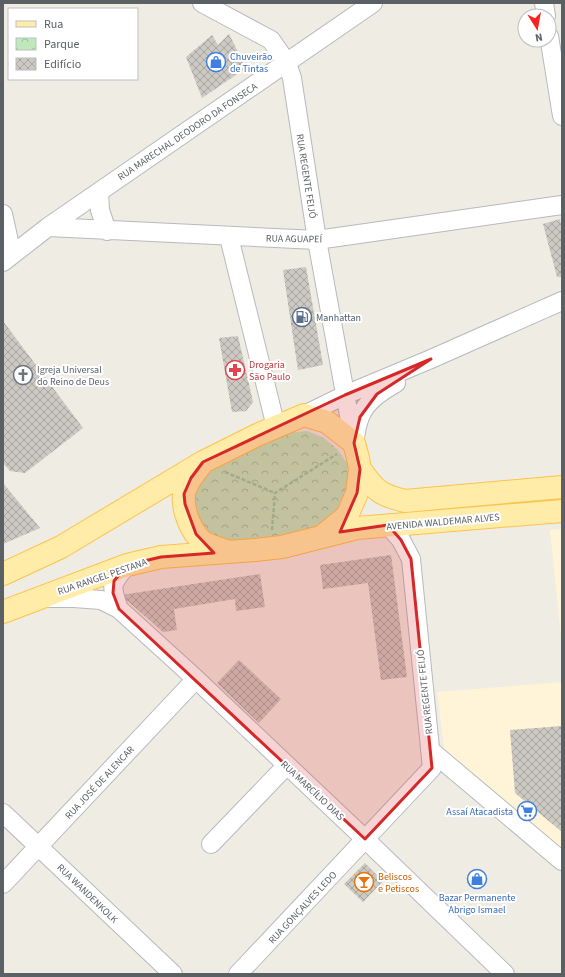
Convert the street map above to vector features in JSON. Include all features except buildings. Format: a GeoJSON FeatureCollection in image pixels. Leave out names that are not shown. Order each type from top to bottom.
{"type":"FeatureCollection","features":[{"type":"Feature","properties":{"kind":"main road"},"geometry":{"type":"LineString","coordinates":[[3,574],[61,547],[203,462],[304,415],[327,422],[354,443],[360,469],[357,493],[347,516],[325,535]]}},
{"type":"Feature","properties":{"kind":"main road"},"geometry":{"type":"LineString","coordinates":[[203,462],[191,478],[184,494],[188,521],[196,534],[204,543],[228,552],[270,549]]}},
{"type":"Feature","properties":{"kind":"main road"},"geometry":{"type":"LineString","coordinates":[[360,469],[373,487],[388,497],[405,501],[562,487]]}},
{"type":"Feature","properties":{"kind":"main road","name":"AVENIDA WALDEMAR ALVES"},"geometry":{"type":"LineString","coordinates":[[270,549],[357,528],[562,511]]}},
{"type":"Feature","properties":{"kind":"main road","name":"RUA RANGEL PESTANA"},"geometry":{"type":"LineString","coordinates":[[3,612],[127,565],[161,557],[228,552]]}},
{"type":"Feature","properties":{"kind":"street","name":"RUA REGENTE FEIJÓ"},"geometry":{"type":"LineString","coordinates":[[202,3],[271,40],[287,63],[292,78],[317,240],[354,443]]}},
{"type":"Feature","properties":{"kind":"street","name":"RUA MARECHAL DEODORO DA FONSECA"},"geometry":{"type":"LineString","coordinates":[[8,258],[48,227],[373,3]]}},
{"type":"Feature","properties":{"kind":"street"},"geometry":{"type":"LineString","coordinates":[[551,48],[562,116]]}},
{"type":"Feature","properties":{"kind":"street"},"geometry":{"type":"LineString","coordinates":[[99,192],[100,210],[107,231]]}},
{"type":"Feature","properties":{"kind":"street","name":"RUA AGUAPEÍ"},"geometry":{"type":"LineString","coordinates":[[48,227],[229,237],[317,240],[562,205]]}},
{"type":"Feature","properties":{"kind":"street"},"geometry":{"type":"LineString","coordinates":[[3,214],[8,258]]}},
{"type":"Feature","properties":{"kind":"street"},"geometry":{"type":"LineString","coordinates":[[229,237],[276,427]]}},
{"type":"Feature","properties":{"kind":"street"},"geometry":{"type":"LineString","coordinates":[[304,415],[345,395],[432,359],[562,301]]}},
{"type":"Feature","properties":{"kind":"street"},"geometry":{"type":"LineString","coordinates":[[354,443],[360,417],[365,407],[378,394],[432,359]]}},
{"type":"Feature","properties":{"kind":"street","name":"RUA REGENTE FEIJÓ"},"geometry":{"type":"LineString","coordinates":[[365,839],[432,768],[410,559],[401,540],[388,525]]}},
{"type":"Feature","properties":{"kind":"street"},"geometry":{"type":"LineString","coordinates":[[119,609],[113,593],[114,581],[127,565]]}},
{"type":"Feature","properties":{"kind":"street","name":"RUA MARCÍLIO DIAS"},"geometry":{"type":"LineString","coordinates":[[36,599],[74,598],[101,600],[119,609],[287,765],[505,974]]}},
{"type":"Feature","properties":{"kind":"street","name":"RUA JOSÉ DE ALENCAR"},"geometry":{"type":"LineString","coordinates":[[3,884],[196,679]]}},
{"type":"Feature","properties":{"kind":"street"},"geometry":{"type":"LineString","coordinates":[[430,750],[562,861]]}},
{"type":"Feature","properties":{"kind":"street"},"geometry":{"type":"LineString","coordinates":[[211,844],[287,765]]}},
{"type":"Feature","properties":{"kind":"street","name":"RUA WANDENKOLK"},"geometry":{"type":"LineString","coordinates":[[3,813],[173,974]]}},
{"type":"Feature","properties":{"kind":"street","name":"RUA GONÇALVES LEDO"},"geometry":{"type":"LineString","coordinates":[[238,974],[365,839]]}},
{"type":"Feature","properties":{"kind":"path"},"geometry":{"type":"LineString","coordinates":[[275,493],[354,443]]}},
{"type":"Feature","properties":{"kind":"path"},"geometry":{"type":"LineString","coordinates":[[203,462],[275,493]]}},
{"type":"Feature","properties":{"kind":"path"},"geometry":{"type":"LineString","coordinates":[[270,549],[275,493]]}},
{"type":"Feature","properties":{"kind":"highlighted area"},"geometry":{"type":"Polygon","coordinates":[[[431,359],[377,394],[360,417],[354,443],[360,469],[357,493],[340,532],[388,525],[401,540],[411,559],[432,768],[365,839],[119,609],[113,593],[114,581],[127,565],[161,557],[214,553],[196,534],[185,504],[184,494],[191,478],[203,462],[345,395],[431,359]]]}},
{"type":"Feature","properties":{"kind":"shaded area"},"geometry":{"type":"Polygon","coordinates":[[[562,529],[562,646],[550,530],[562,529]]]}},
{"type":"Feature","properties":{"kind":"shaded area","name":"Assaí Atacadista"},"geometry":{"type":"Polygon","coordinates":[[[562,682],[562,871],[442,768],[444,747],[437,692],[562,682]]]}},
{"type":"Feature","properties":{"kind":"green space"},"geometry":{"type":"Polygon","coordinates":[[[307,431],[324,438],[337,449],[347,463],[349,495],[338,516],[320,530],[297,537],[230,543],[211,536],[198,523],[194,506],[196,493],[203,478],[217,466],[286,433],[307,431]]]}},
{"type":"Feature","properties":{"kind":"place","name":"Chuveirão de Tintas"},"geometry":{"type":"Point","coordinates":[216,62]}},
{"type":"Feature","properties":{"kind":"place","name":"Manhattan"},"geometry":{"type":"Point","coordinates":[302,317]}},
{"type":"Feature","properties":{"kind":"place","name":"Drogaria São Paulo"},"geometry":{"type":"Point","coordinates":[235,370]}},
{"type":"Feature","properties":{"kind":"place","name":"Igreja Universal do Reino de Deus"},"geometry":{"type":"Point","coordinates":[23,375]}},
{"type":"Feature","properties":{"kind":"place","name":"Assaí Atacadista"},"geometry":{"type":"Point","coordinates":[527,811]}},
{"type":"Feature","properties":{"kind":"place","name":"Bazar Permanente Abrigo Ismael"},"geometry":{"type":"Point","coordinates":[477,879]}},
{"type":"Feature","properties":{"kind":"place","name":"Beliscos e Petiscos"},"geometry":{"type":"Point","coordinates":[364,882]}}]}
